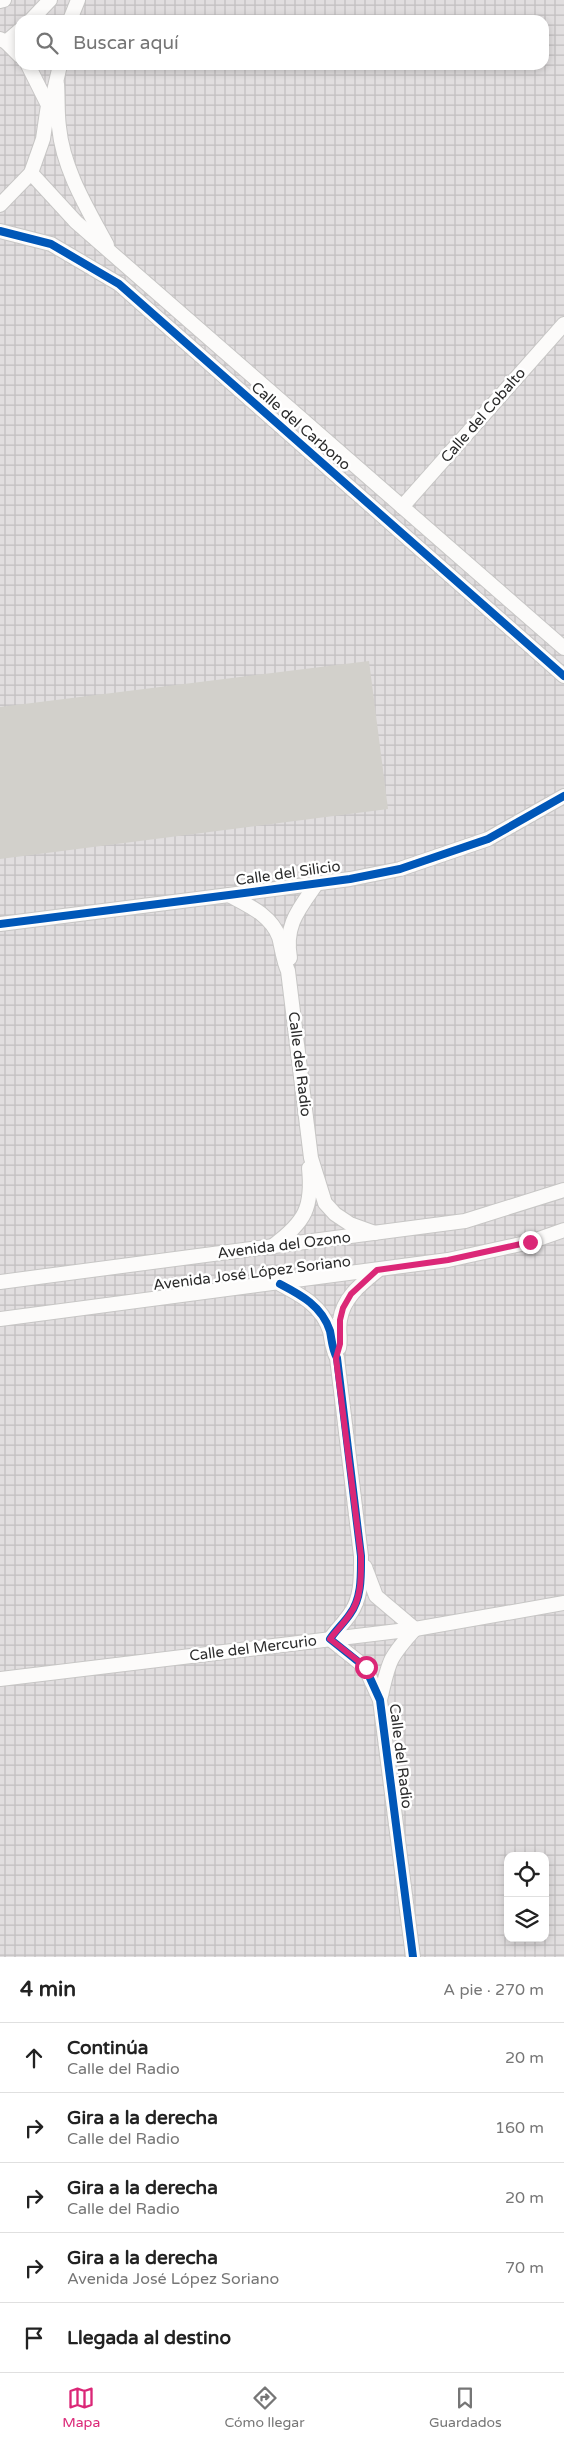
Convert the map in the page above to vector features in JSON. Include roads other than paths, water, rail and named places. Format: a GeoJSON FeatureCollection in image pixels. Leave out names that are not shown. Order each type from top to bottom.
{"type":"FeatureCollection","features":[{"type":"Feature","properties":{"kind":"street"},"geometry":{"type":"LineString","coordinates":[[0,1],[4,0]]}},
{"type":"Feature","properties":{"kind":"street"},"geometry":{"type":"LineString","coordinates":[[36,15],[50,0]]}},
{"type":"Feature","properties":{"kind":"street"},"geometry":{"type":"LineString","coordinates":[[72,15],[78,0]]}},
{"type":"Feature","properties":{"kind":"street"},"geometry":{"type":"LineString","coordinates":[[15,33],[3,40],[15,51]]}},
{"type":"Feature","properties":{"kind":"street"},"geometry":{"type":"LineString","coordinates":[[30,70],[48,105]]}},
{"type":"Feature","properties":{"kind":"street"},"geometry":{"type":"LineString","coordinates":[[0,205],[31,173],[43,139],[48,105],[58,84],[59,70]]}},
{"type":"Feature","properties":{"kind":"street","name":"Calle del Carbono"},"geometry":{"type":"LineString","coordinates":[[58,84],[59,127],[66,160],[78,190],[111,252]]}},
{"type":"Feature","properties":{"kind":"street","name":"Calle del Carbono"},"geometry":{"type":"LineString","coordinates":[[31,173],[76,222],[564,648]]}},
{"type":"Feature","properties":{"kind":"street","name":"Calle del Carbono"},"geometry":{"type":"LineString","coordinates":[[0,231],[51,244],[119,284],[564,676]]}},
{"type":"Feature","properties":{"kind":"street","name":"Calle del Cobalto"},"geometry":{"type":"LineString","coordinates":[[402,507],[564,324]]}},
{"type":"Feature","properties":{"kind":"street","name":"Calle del Silicio"},"geometry":{"type":"LineString","coordinates":[[0,924],[229,896],[400,869],[488,839],[564,796]]}},
{"type":"Feature","properties":{"kind":"street","name":"Calle del Radio"},"geometry":{"type":"LineString","coordinates":[[288,971],[291,960],[288,948],[291,923],[317,882]]}},
{"type":"Feature","properties":{"kind":"street","name":"Calle del Radio"},"geometry":{"type":"LineString","coordinates":[[229,896],[264,915],[274,927],[288,971],[311,1158],[309,1206],[291,1233],[272,1246]]}},
{"type":"Feature","properties":{"kind":"street","name":"Calle del Radio"},"geometry":{"type":"LineString","coordinates":[[311,1158],[325,1203],[335,1214],[350,1224],[378,1234]]}},
{"type":"Feature","properties":{"kind":"street","name":"Avenida del Ozono"},"geometry":{"type":"LineString","coordinates":[[0,1282],[378,1234],[465,1221],[564,1190]]}},
{"type":"Feature","properties":{"kind":"street","name":"Avenida José López Soriano"},"geometry":{"type":"LineString","coordinates":[[0,1319],[280,1284],[448,1260],[530,1242],[564,1230]]}},
{"type":"Feature","properties":{"kind":"street"},"geometry":{"type":"LineString","coordinates":[[336,1358],[340,1344],[340,1320],[343,1308],[351,1294],[377,1270]]}},
{"type":"Feature","properties":{"kind":"street"},"geometry":{"type":"LineString","coordinates":[[280,1284],[301,1295],[319,1309],[330,1331],[332,1349],[336,1358],[361,1556],[358,1597],[351,1614],[330,1639]]}},
{"type":"Feature","properties":{"kind":"street"},"geometry":{"type":"LineString","coordinates":[[361,1556],[376,1596],[415,1629]]}},
{"type":"Feature","properties":{"kind":"street","name":"Calle del Mercurio"},"geometry":{"type":"LineString","coordinates":[[0,1679],[415,1629],[564,1603]]}},
{"type":"Feature","properties":{"kind":"street","name":"Calle del Radio"},"geometry":{"type":"LineString","coordinates":[[380,1700],[386,1668],[392,1654],[415,1629]]}},
{"type":"Feature","properties":{"kind":"street","name":"Calle del Radio"},"geometry":{"type":"LineString","coordinates":[[330,1639],[366,1667],[380,1700],[412,1957]]}}]}
